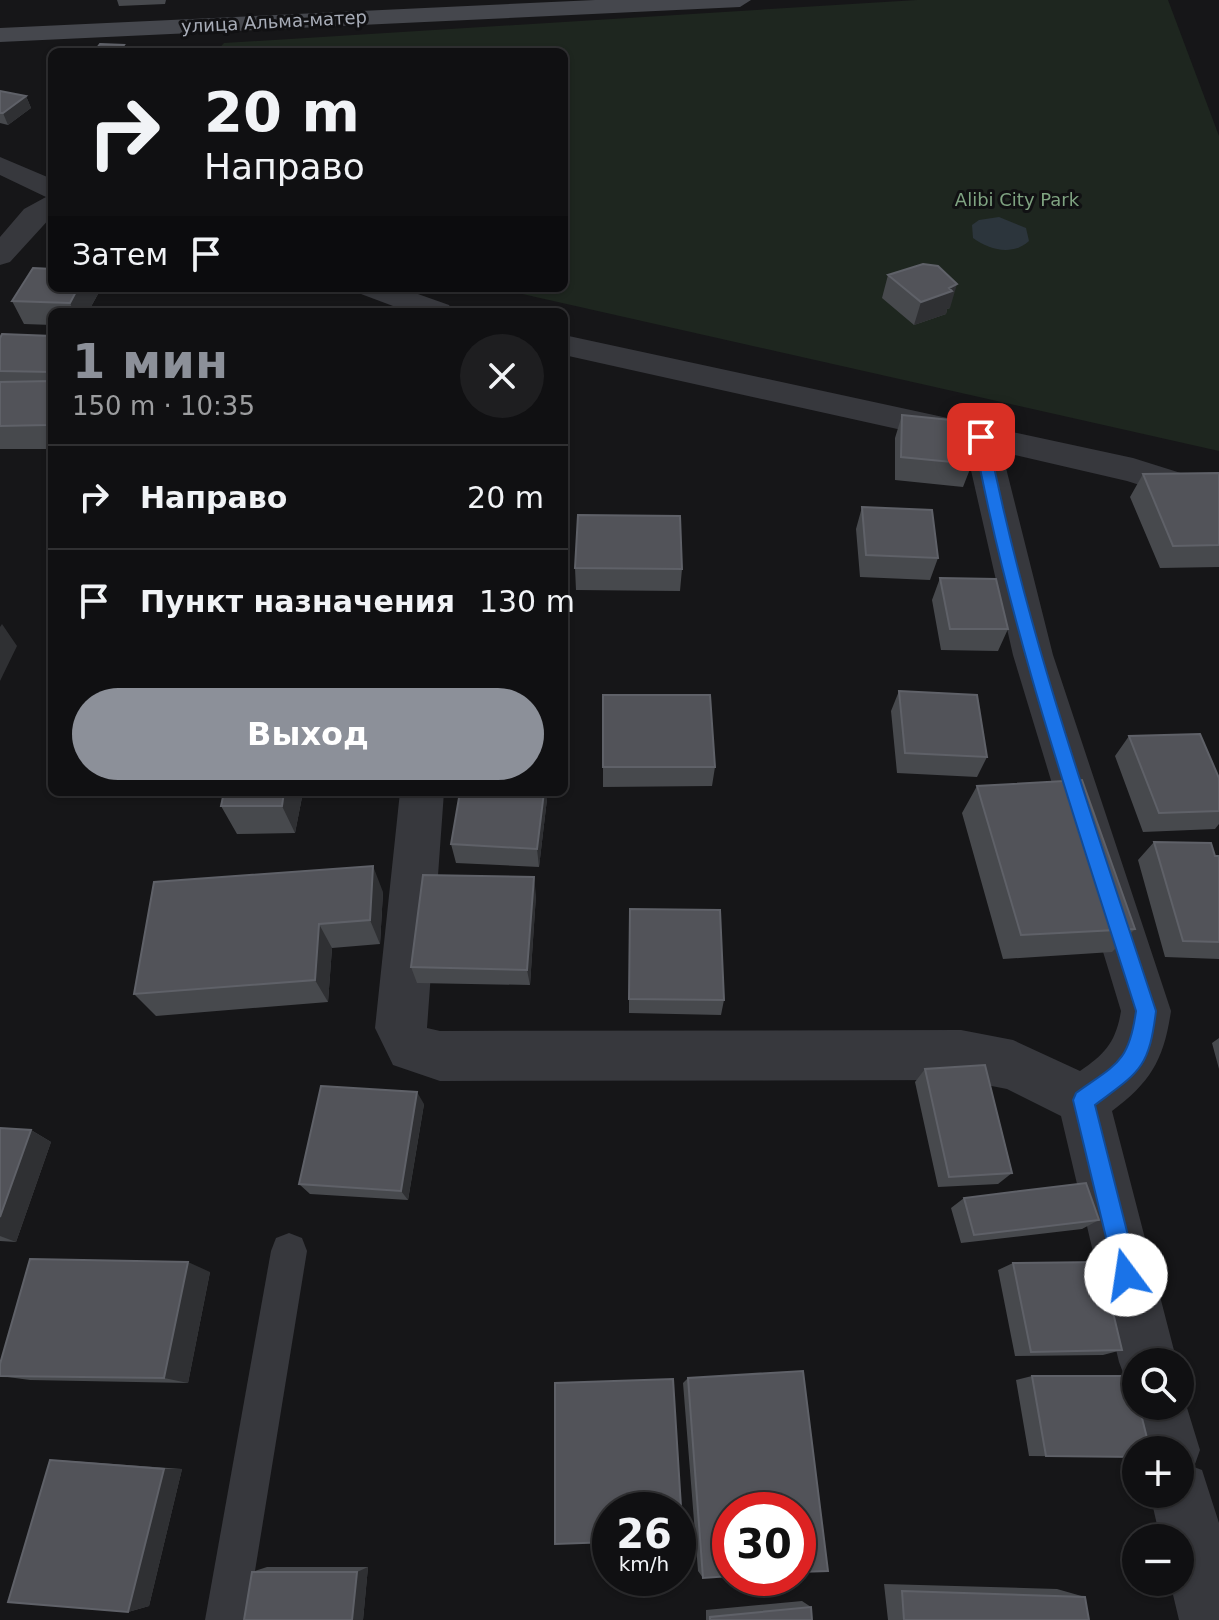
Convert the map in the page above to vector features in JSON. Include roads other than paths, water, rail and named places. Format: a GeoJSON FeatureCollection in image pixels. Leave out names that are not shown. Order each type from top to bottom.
{"type":"FeatureCollection","features":[{"type":"Feature","properties":{"kind":"street","name":"улица Альма-матер"},"geometry":{"type":"LineString","coordinates":[[0,35],[740,0]]}},
{"type":"Feature","properties":{"kind":"street"},"geometry":{"type":"LineString","coordinates":[[0,165],[48,188]]}},
{"type":"Feature","properties":{"kind":"street"},"geometry":{"type":"LineString","coordinates":[[3,245],[34,215],[48,206]]}},
{"type":"Feature","properties":{"kind":"street"},"geometry":{"type":"LineString","coordinates":[[383,292],[427,308]]}},
{"type":"Feature","properties":{"kind":"street"},"geometry":{"type":"LineString","coordinates":[[568,346],[1133,470],[1219,498]]}},
{"type":"Feature","properties":{"kind":"street"},"geometry":{"type":"LineString","coordinates":[[981,437],[998,526],[1039,678],[1146,1011],[1143,1040],[1131,1066],[1083,1100]]}},
{"type":"Feature","properties":{"kind":"street"},"geometry":{"type":"LineString","coordinates":[[422,796],[400,1028],[411,1048],[440,1056],[961,1055],[1013,1065],[1083,1100],[1145,1348]]}},
{"type":"Feature","properties":{"kind":"street"},"geometry":{"type":"LineString","coordinates":[[1184,1508],[1212,1620]]}},
{"type":"Feature","properties":{"kind":"lane"},"geometry":{"type":"LineString","coordinates":[[226,1620],[289,1251]]}},
{"type":"Feature","properties":{"kind":"park label","name":"Alibi City Park"},"geometry":{"type":"Point","coordinates":[1017,200]}}]}
